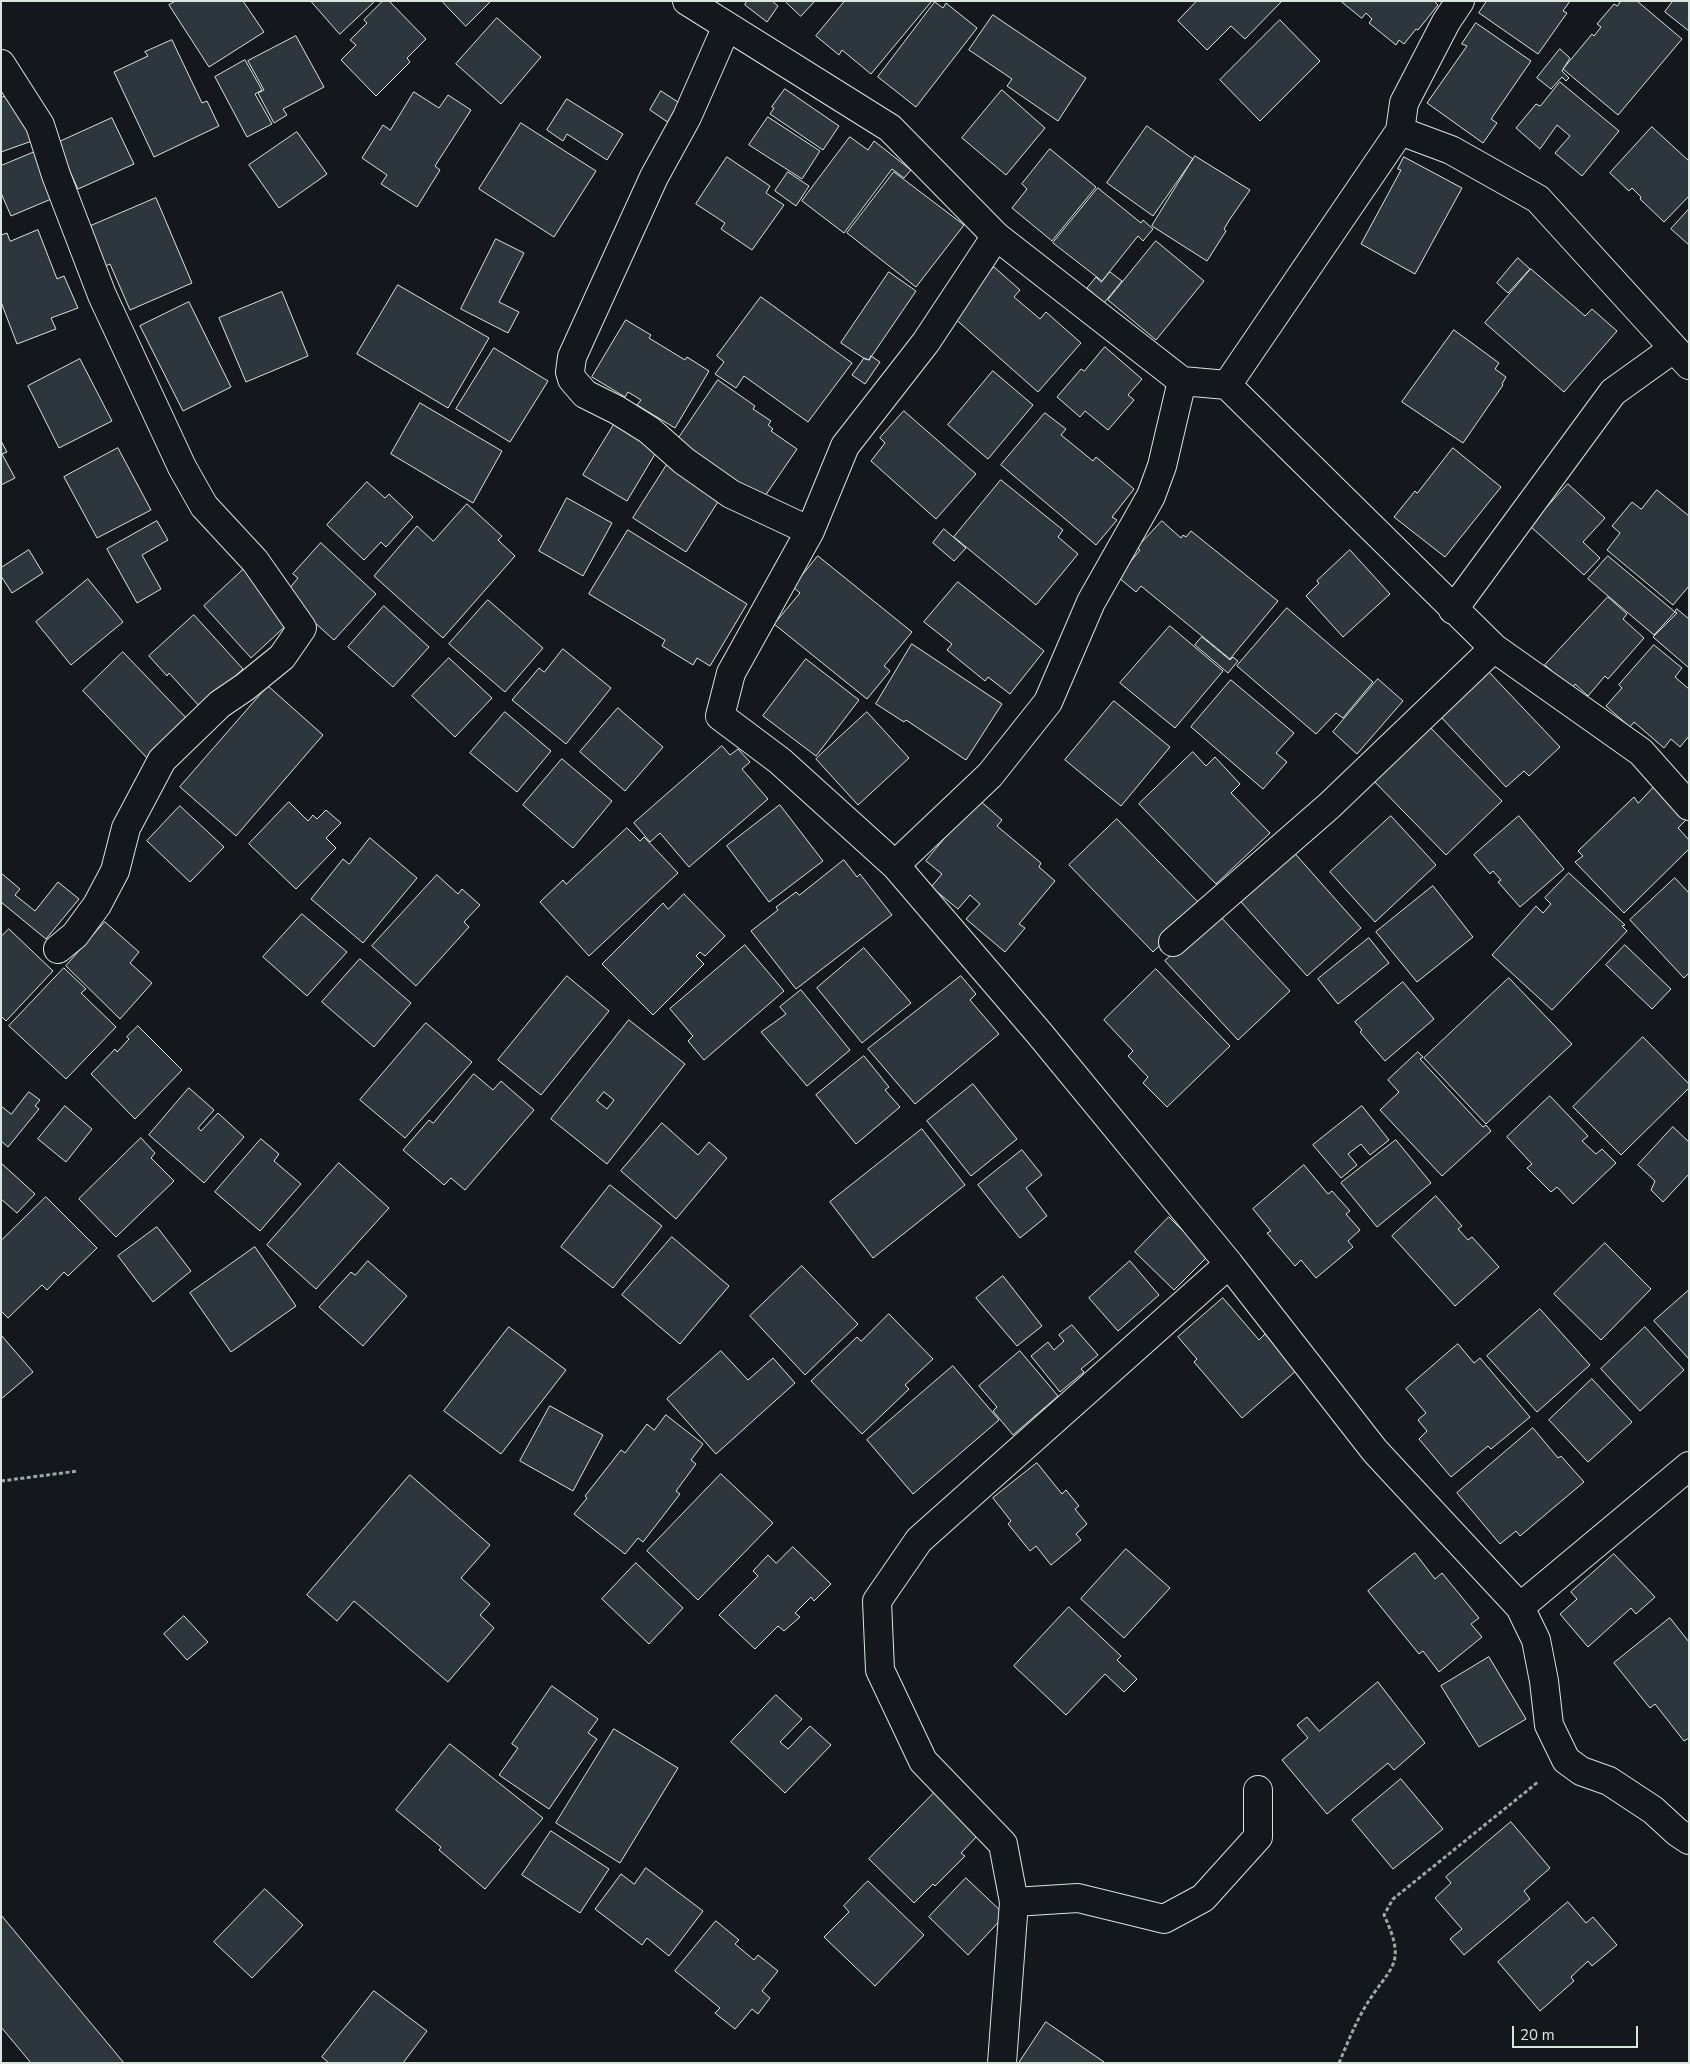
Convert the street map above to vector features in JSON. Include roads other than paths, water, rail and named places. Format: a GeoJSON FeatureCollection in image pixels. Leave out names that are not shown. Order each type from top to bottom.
{"type":"FeatureCollection","features":[{"type":"Feature","properties":{"kind":"street"},"geometry":{"type":"LineString","coordinates":[[687,1],[890,128],[996,236],[1182,381],[1227,385],[1453,610],[1494,648],[1641,752],[1689,806]]}},
{"type":"Feature","properties":{"kind":"street"},"geometry":{"type":"LineString","coordinates":[[1227,385],[1400,131],[1404,103],[1446,22],[1460,1]]}},
{"type":"Feature","properties":{"kind":"street"},"geometry":{"type":"LineString","coordinates":[[727,26],[687,117],[650,186],[572,357],[570,372],[575,384],[585,394],[617,410],[649,430],[684,461],[731,494],[810,531]]}},
{"type":"Feature","properties":{"kind":"street"},"geometry":{"type":"LineString","coordinates":[[1,64],[40,125],[56,175],[102,295],[182,467],[204,506],[255,561],[302,628],[282,657],[245,687],[220,704],[162,760],[126,828],[115,871],[97,905],[75,935],[58,949]]}},
{"type":"Feature","properties":{"kind":"street"},"geometry":{"type":"LineString","coordinates":[[1400,131],[1451,150],[1538,199],[1681,357],[1613,392],[1453,610]]}},
{"type":"Feature","properties":{"kind":"street"},"geometry":{"type":"LineString","coordinates":[[996,236],[926,342],[844,446],[810,531],[731,672],[720,716],[780,761],[895,866],[1039,1033],[1228,1264],[1375,1451],[1520,1607],[1536,1640],[1544,1681],[1549,1725],[1566,1760],[1581,1771],[1610,1781],[1653,1810],[1677,1832],[1689,1840]]}},
{"type":"Feature","properties":{"kind":"street"},"geometry":{"type":"LineString","coordinates":[[895,866],[990,775],[1048,702],[1091,602],[1151,496],[1162,466],[1182,381]]}},
{"type":"Feature","properties":{"kind":"street"},"geometry":{"type":"LineString","coordinates":[[1173,942],[1329,806],[1494,648]]}},
{"type":"Feature","properties":{"kind":"street"},"geometry":{"type":"LineString","coordinates":[[1002,2063],[1014,1902],[1004,1844],[923,1761],[880,1670],[877,1601],[919,1540],[1228,1264]]}},
{"type":"Feature","properties":{"kind":"street"},"geometry":{"type":"LineString","coordinates":[[1520,1607],[1689,1466]]}},
{"type":"Feature","properties":{"kind":"street"},"geometry":{"type":"LineString","coordinates":[[1014,1902],[1078,1898],[1164,1919],[1203,1898],[1258,1837],[1258,1790]]}}]}
